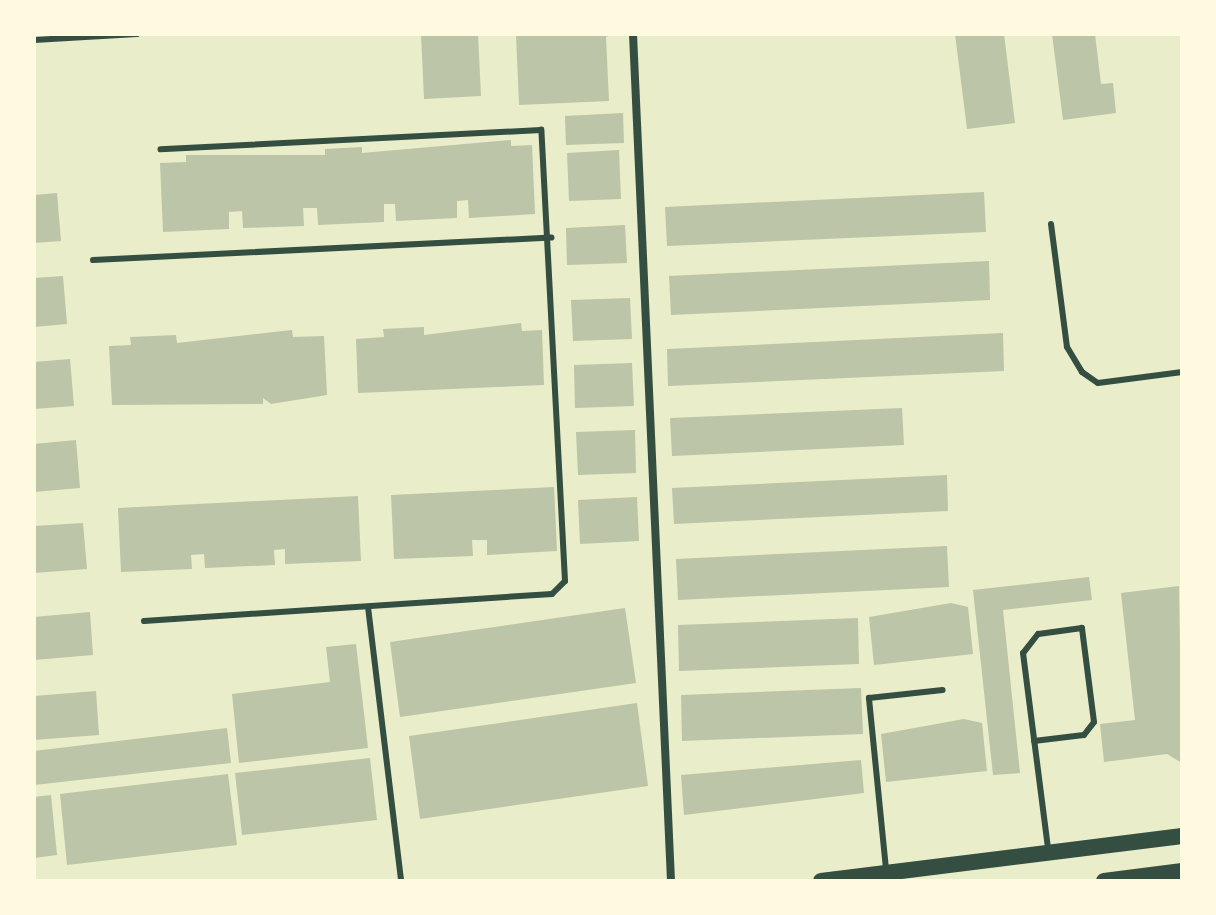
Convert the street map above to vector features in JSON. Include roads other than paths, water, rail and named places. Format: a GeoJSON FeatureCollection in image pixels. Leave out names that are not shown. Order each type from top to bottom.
{"type":"FeatureCollection","features":[{"type":"Feature","properties":{"kind":"main road"},"geometry":{"type":"LineString","coordinates":[[821,881],[1182,836]]}},
{"type":"Feature","properties":{"kind":"main road"},"geometry":{"type":"LineString","coordinates":[[1104,881],[1182,871]]}},
{"type":"Feature","properties":{"kind":"street"},"geometry":{"type":"LineString","coordinates":[[633,34],[671,881]]}},
{"type":"Feature","properties":{"kind":"lane"},"geometry":{"type":"LineString","coordinates":[[34,40],[137,34]]}},
{"type":"Feature","properties":{"kind":"lane"},"geometry":{"type":"LineString","coordinates":[[144,621],[552,594],[565,581],[551,238],[541,130],[160,149]]}},
{"type":"Feature","properties":{"kind":"lane"},"geometry":{"type":"LineString","coordinates":[[1051,224],[1067,347],[1082,372],[1098,383],[1182,372]]}},
{"type":"Feature","properties":{"kind":"lane"},"geometry":{"type":"LineString","coordinates":[[93,260],[551,238]]}},
{"type":"Feature","properties":{"kind":"lane"},"geometry":{"type":"LineString","coordinates":[[368,607],[401,881]]}},
{"type":"Feature","properties":{"kind":"lane"},"geometry":{"type":"LineString","coordinates":[[1034,741],[1084,735],[1094,722],[1082,628],[1038,634],[1023,653],[1034,741],[1048,853]]}},
{"type":"Feature","properties":{"kind":"lane"},"geometry":{"type":"LineString","coordinates":[[886,873],[869,698],[943,690]]}}]}
